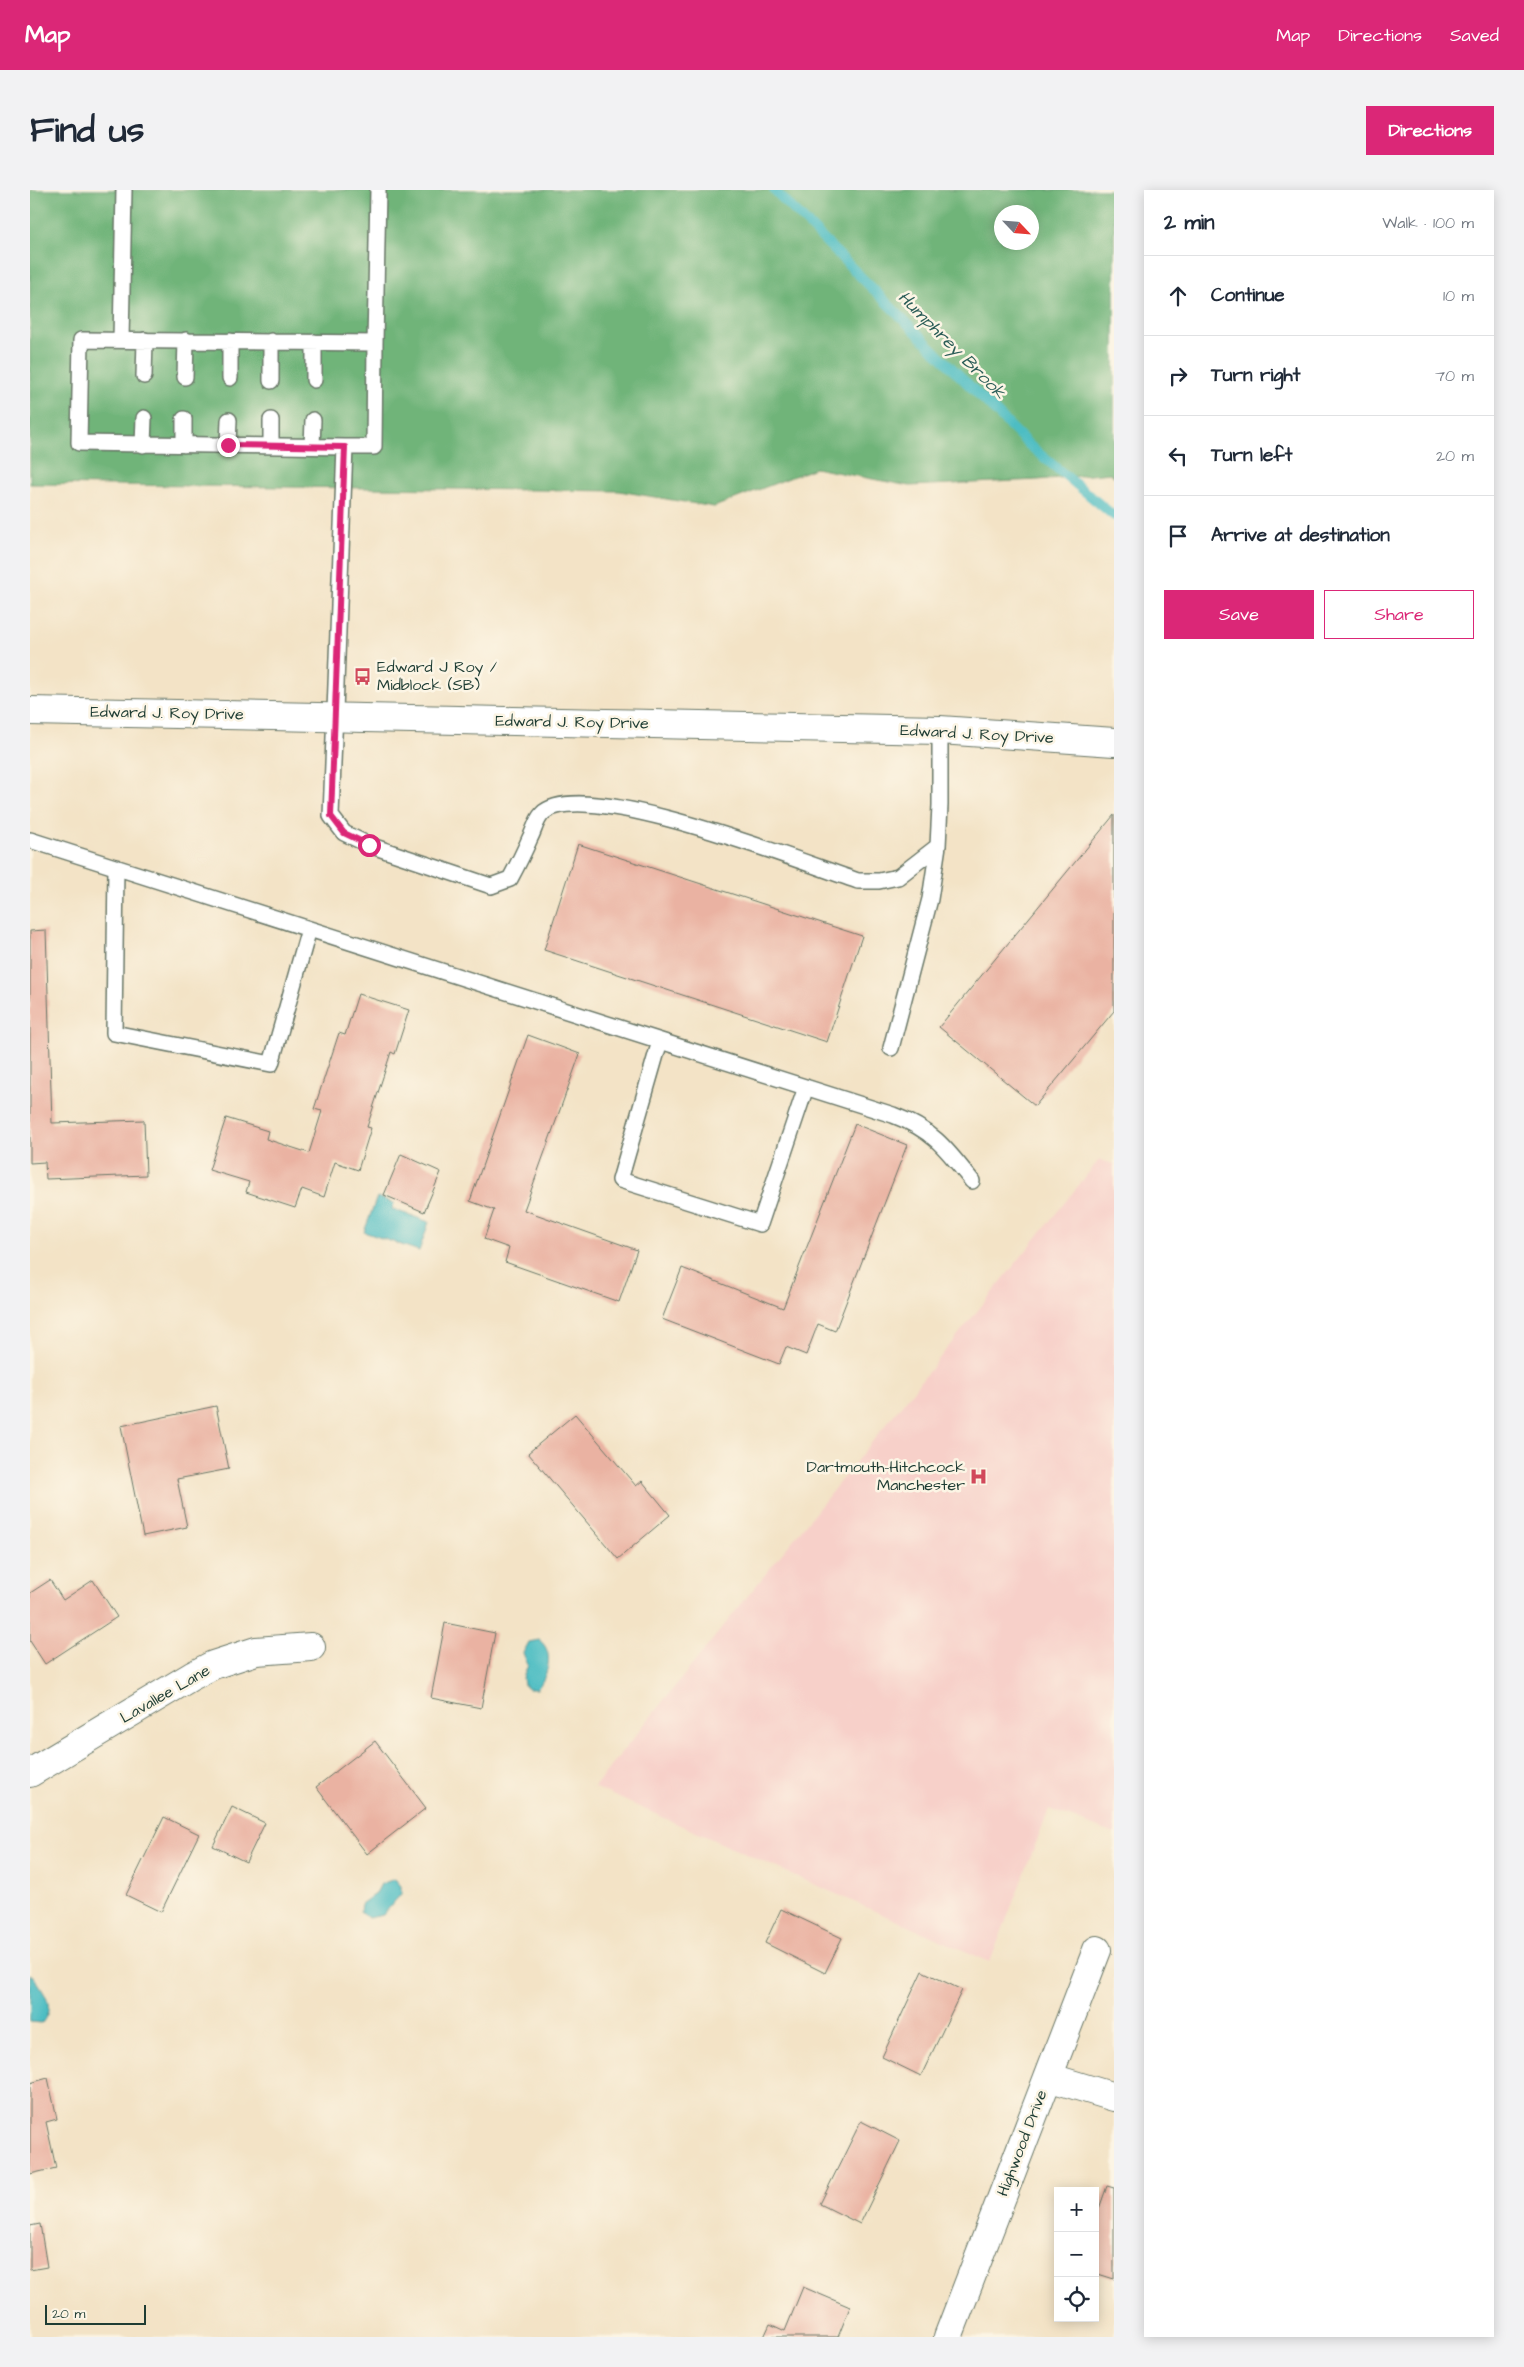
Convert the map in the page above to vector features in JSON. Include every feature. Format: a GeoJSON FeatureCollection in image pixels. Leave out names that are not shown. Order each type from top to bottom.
{"type":"FeatureCollection","features":[{"type":"Feature","properties":{"kind":"street","name":"Edward J. Roy Drive"},"geometry":{"type":"LineString","coordinates":[[30,711],[940,730],[1114,742]]}},
{"type":"Feature","properties":{"kind":"street","name":"Lavallee Lane"},"geometry":{"type":"LineString","coordinates":[[30,1773],[213,1665],[256,1650],[311,1647]]}},
{"type":"Feature","properties":{"kind":"street","name":"Highwood Drive"},"geometry":{"type":"LineString","coordinates":[[948,2337],[1097,1950]]}},
{"type":"Feature","properties":{"kind":"street"},"geometry":{"type":"LineString","coordinates":[[1048,2077],[1114,2097]]}},
{"type":"Feature","properties":{"kind":"lane"},"geometry":{"type":"LineString","coordinates":[[121,340],[124,190]]}},
{"type":"Feature","properties":{"kind":"lane"},"geometry":{"type":"LineString","coordinates":[[375,343],[80,340],[79,443],[374,447],[378,190]]}},
{"type":"Feature","properties":{"kind":"lane"},"geometry":{"type":"LineString","coordinates":[[144,376],[145,340]]}},
{"type":"Feature","properties":{"kind":"lane"},"geometry":{"type":"LineString","coordinates":[[185,377],[186,340]]}},
{"type":"Feature","properties":{"kind":"lane"},"geometry":{"type":"LineString","coordinates":[[230,341],[230,378]]}},
{"type":"Feature","properties":{"kind":"lane"},"geometry":{"type":"LineString","coordinates":[[271,341],[271,381]]}},
{"type":"Feature","properties":{"kind":"lane"},"geometry":{"type":"LineString","coordinates":[[314,342],[314,380]]}},
{"type":"Feature","properties":{"kind":"lane"},"geometry":{"type":"LineString","coordinates":[[143,444],[144,418]]}},
{"type":"Feature","properties":{"kind":"lane"},"geometry":{"type":"LineString","coordinates":[[184,419],[184,445]]}},
{"type":"Feature","properties":{"kind":"lane"},"geometry":{"type":"LineString","coordinates":[[228,445],[229,420]]}},
{"type":"Feature","properties":{"kind":"lane"},"geometry":{"type":"LineString","coordinates":[[271,420],[271,446]]}},
{"type":"Feature","properties":{"kind":"lane"},"geometry":{"type":"LineString","coordinates":[[312,446],[313,420]]}},
{"type":"Feature","properties":{"kind":"lane"},"geometry":{"type":"LineString","coordinates":[[345,447],[331,816],[344,833],[369,845],[491,886],[510,879],[541,815],[556,805],[594,804],[633,810],[684,823],[858,881],[879,881],[898,877],[938,846]]}},
{"type":"Feature","properties":{"kind":"lane"},"geometry":{"type":"LineString","coordinates":[[891,1048],[930,899],[938,846],[940,730]]}},
{"type":"Feature","properties":{"kind":"lane"},"geometry":{"type":"LineString","coordinates":[[30,840],[893,1115],[926,1131],[950,1154],[972,1181]]}},
{"type":"Feature","properties":{"kind":"lane"},"geometry":{"type":"LineString","coordinates":[[116,867],[114,1033],[271,1064],[310,929]]}},
{"type":"Feature","properties":{"kind":"lane"},"geometry":{"type":"LineString","coordinates":[[660,1041],[620,1180],[629,1183],[760,1224],[806,1087]]}},
{"type":"Feature","properties":{"kind":"shaded area","name":"Dartmouth-Hitchcock Manchester"},"geometry":{"type":"Polygon","coordinates":[[[1099,1160],[1114,1164],[1114,1834],[1049,1809],[990,1962],[594,1787],[1099,1160]]]}},
{"type":"Feature","properties":{"kind":"green space"},"geometry":{"type":"Polygon","coordinates":[[[30,190],[1114,190],[1114,477],[1111,473],[1038,480],[909,486],[815,468],[714,507],[619,491],[30,484],[30,190]]]}},
{"type":"Feature","properties":{"kind":"water"},"geometry":{"type":"Polygon","coordinates":[[[377,1197],[394,1203],[392,1209],[429,1222],[419,1251],[364,1232],[377,1197]]]}},
{"type":"Feature","properties":{"kind":"water"},"geometry":{"type":"Polygon","coordinates":[[[539,1640],[547,1650],[547,1671],[537,1689],[529,1689],[524,1686],[523,1678],[528,1665],[523,1653],[529,1642],[539,1640]]]}},
{"type":"Feature","properties":{"kind":"water"},"geometry":{"type":"Polygon","coordinates":[[[395,1879],[401,1886],[401,1894],[383,1915],[368,1918],[360,1911],[361,1904],[376,1893],[381,1884],[395,1879]]]}},
{"type":"Feature","properties":{"kind":"water"},"geometry":{"type":"Polygon","coordinates":[[[30,1974],[34,1977],[47,2000],[48,2011],[42,2023],[30,2022],[30,1974]]]}},
{"type":"Feature","properties":{"kind":"building"},"geometry":{"type":"Polygon","coordinates":[[[1114,815],[1114,1011],[1035,1106],[939,1027],[1114,815]]]}},
{"type":"Feature","properties":{"kind":"building"},"geometry":{"type":"Polygon","coordinates":[[[578,844],[862,936],[827,1042],[544,950],[578,844]]]}},
{"type":"Feature","properties":{"kind":"building"},"geometry":{"type":"Polygon","coordinates":[[[46,930],[52,1123],[144,1120],[146,1175],[46,1179],[45,1162],[30,1163],[30,931],[46,930]]]}},
{"type":"Feature","properties":{"kind":"building"},"geometry":{"type":"Polygon","coordinates":[[[358,994],[409,1010],[395,1054],[391,1052],[367,1127],[371,1128],[358,1170],[335,1162],[324,1197],[302,1189],[295,1208],[246,1192],[249,1182],[209,1170],[226,1118],[268,1131],[266,1139],[309,1153],[322,1111],[314,1109],[339,1033],[345,1035],[358,994]]]}},
{"type":"Feature","properties":{"kind":"building"},"geometry":{"type":"Polygon","coordinates":[[[528,1035],[580,1054],[524,1210],[637,1250],[619,1302],[505,1262],[509,1248],[484,1239],[494,1210],[470,1201],[528,1035]]]}},
{"type":"Feature","properties":{"kind":"building"},"geometry":{"type":"Polygon","coordinates":[[[855,1124],[907,1145],[835,1331],[818,1324],[806,1355],[786,1347],[779,1364],[662,1319],[682,1268],[783,1308],[855,1124]]]}},
{"type":"Feature","properties":{"kind":"building"},"geometry":{"type":"Polygon","coordinates":[[[401,1154],[441,1172],[424,1212],[384,1195],[401,1154]]]}},
{"type":"Feature","properties":{"kind":"building"},"geometry":{"type":"Polygon","coordinates":[[[216,1406],[229,1469],[177,1479],[187,1527],[143,1536],[121,1426],[216,1406]]]}},
{"type":"Feature","properties":{"kind":"building"},"geometry":{"type":"Polygon","coordinates":[[[575,1414],[636,1486],[642,1481],[670,1515],[618,1559],[528,1453],[575,1414]]]}},
{"type":"Feature","properties":{"kind":"building"},"geometry":{"type":"Polygon","coordinates":[[[50,1580],[63,1600],[93,1580],[117,1617],[45,1664],[30,1641],[30,1593],[50,1580]]]}},
{"type":"Feature","properties":{"kind":"building"},"geometry":{"type":"Polygon","coordinates":[[[445,1623],[495,1633],[481,1708],[431,1698],[445,1623]]]}},
{"type":"Feature","properties":{"kind":"building"},"geometry":{"type":"Polygon","coordinates":[[[375,1741],[426,1808],[367,1854],[316,1787],[375,1741]]]}},
{"type":"Feature","properties":{"kind":"building"},"geometry":{"type":"Polygon","coordinates":[[[232,1807],[265,1823],[246,1862],[213,1846],[232,1807]]]}},
{"type":"Feature","properties":{"kind":"building"},"geometry":{"type":"Polygon","coordinates":[[[164,1817],[199,1834],[161,1912],[126,1895],[164,1817]]]}},
{"type":"Feature","properties":{"kind":"building"},"geometry":{"type":"Polygon","coordinates":[[[781,1909],[842,1938],[825,1973],[765,1943],[781,1909]]]}},
{"type":"Feature","properties":{"kind":"building"},"geometry":{"type":"Polygon","coordinates":[[[922,1971],[962,1990],[921,2076],[882,2057],[922,1971]]]}},
{"type":"Feature","properties":{"kind":"building"},"geometry":{"type":"Polygon","coordinates":[[[48,2078],[57,2119],[46,2122],[56,2168],[30,2174],[30,2083],[48,2078]]]}},
{"type":"Feature","properties":{"kind":"building"},"geometry":{"type":"Polygon","coordinates":[[[861,2121],[900,2141],[860,2224],[820,2204],[861,2121]]]}},
{"type":"Feature","properties":{"kind":"building"},"geometry":{"type":"Polygon","coordinates":[[[1107,2186],[1114,2188],[1114,2279],[1099,2274],[1099,2209],[1107,2186]]]}},
{"type":"Feature","properties":{"kind":"building"},"geometry":{"type":"Polygon","coordinates":[[[40,2224],[47,2267],[30,2270],[30,2226],[40,2224]]]}},
{"type":"Feature","properties":{"kind":"building"},"geometry":{"type":"Polygon","coordinates":[[[803,2287],[850,2307],[838,2337],[764,2337],[770,2324],[785,2331],[803,2287]]]}},
{"type":"Feature","properties":{"kind":"waterway","name":"Humphrey Brook"},"geometry":{"type":"LineString","coordinates":[[774,190],[1029,445],[1114,516]]}},
{"type":"Feature","properties":{"kind":"place","name":"Edward J Roy / Midblock (SB)"},"geometry":{"type":"Point","coordinates":[363,676]}},
{"type":"Feature","properties":{"kind":"place","name":"Dartmouth-Hitchcock Manchester"},"geometry":{"type":"Point","coordinates":[979,1476]}},
{"type":"Feature","properties":{"kind":"route"},"geometry":{"type":"LineString","coordinates":[[228,445],[345,447],[331,816],[344,833],[369,845]]}}]}
